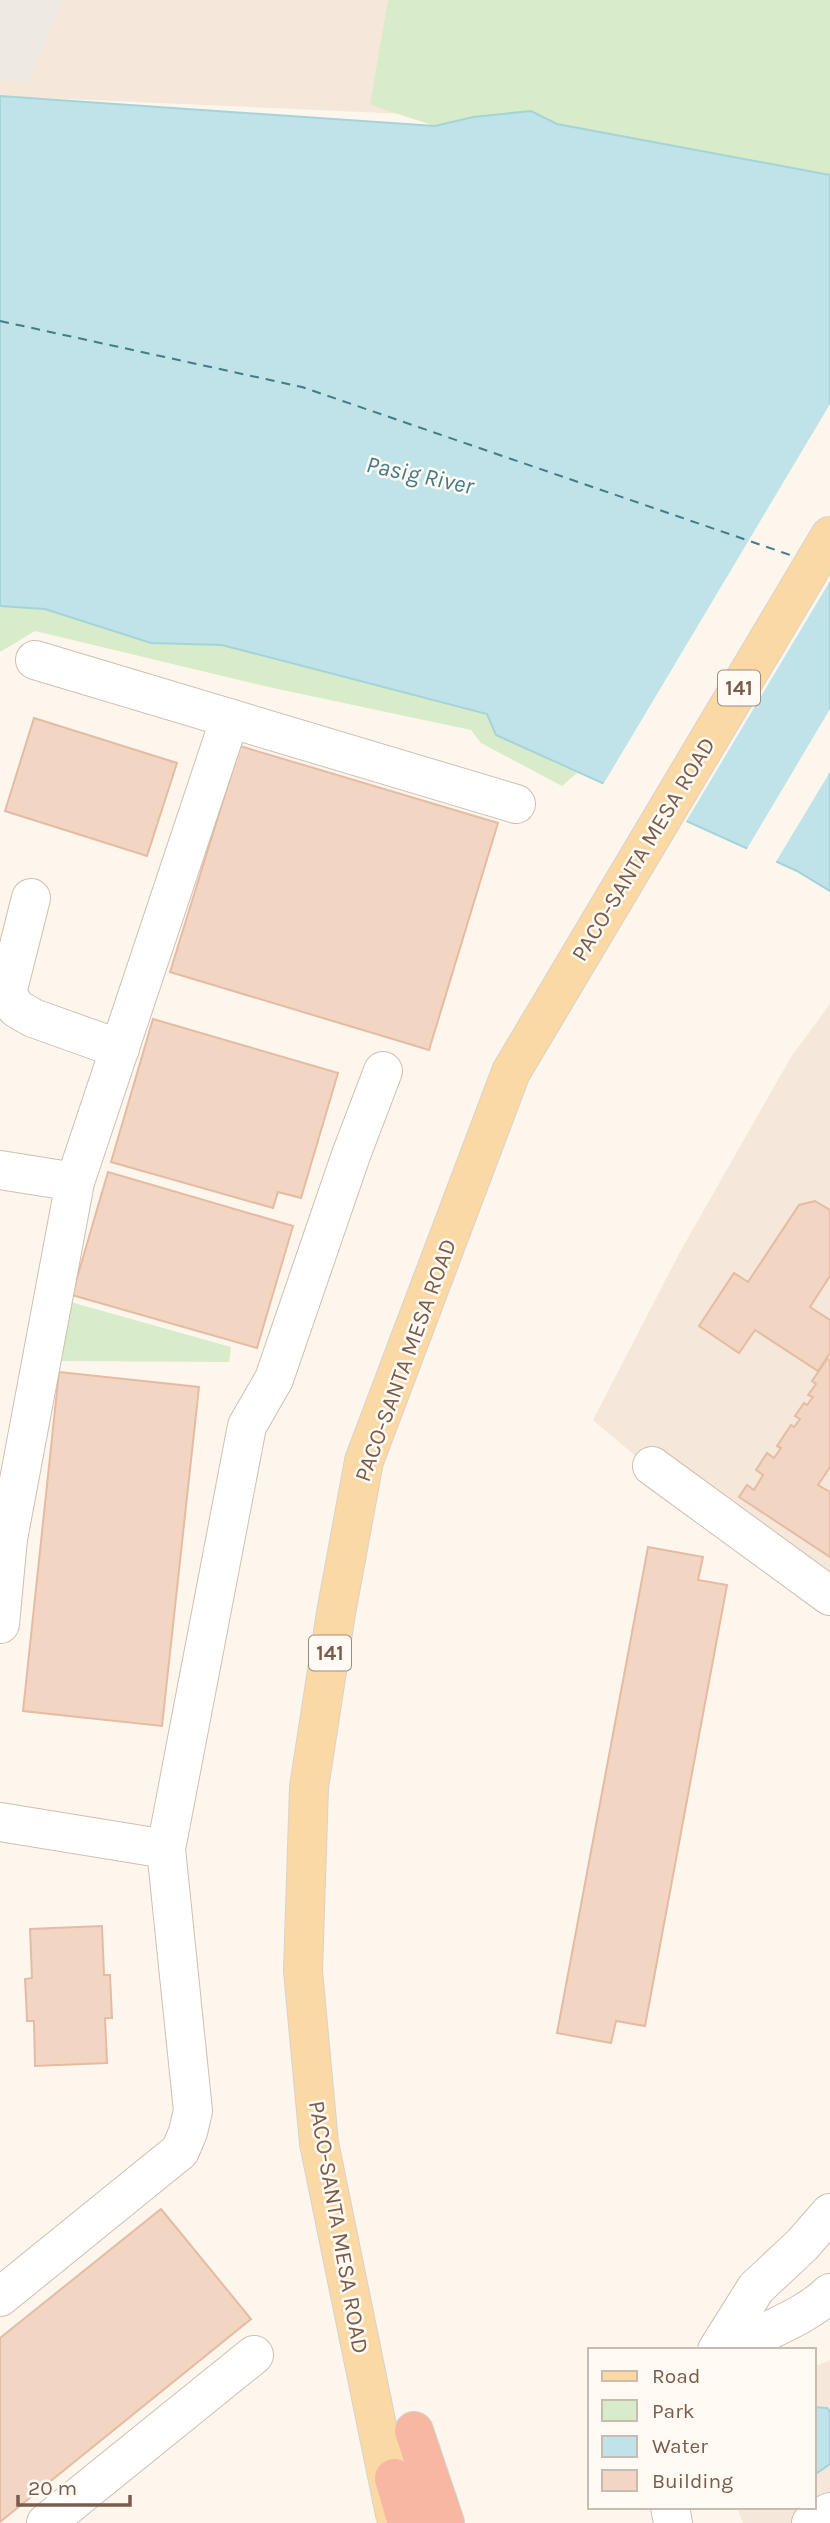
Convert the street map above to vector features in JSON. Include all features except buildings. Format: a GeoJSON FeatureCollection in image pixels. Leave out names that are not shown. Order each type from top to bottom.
{"type":"FeatureCollection","features":[{"type":"Feature","properties":{"kind":"highway"},"geometry":{"type":"LineString","coordinates":[[414,2431],[445,2523]]}},
{"type":"Feature","properties":{"kind":"highway"},"geometry":{"type":"LineString","coordinates":[[394,2478],[407,2523]]}},
{"type":"Feature","properties":{"kind":"main road","name":"PACO-SANTA MESA ROAD"},"geometry":{"type":"LineString","coordinates":[[397,2523],[319,2143],[303,1971],[311,1774],[336,1613],[364,1461],[510,1072],[830,536]]}},
{"type":"Feature","properties":{"kind":"street"},"geometry":{"type":"LineString","coordinates":[[35,660],[516,804]]}},
{"type":"Feature","properties":{"kind":"street"},"geometry":{"type":"LineString","coordinates":[[0,1624],[4,1538],[75,1182],[230,718]]}},
{"type":"Feature","properties":{"kind":"street"},"geometry":{"type":"LineString","coordinates":[[31,898],[7,993],[16,1008],[33,1018],[120,1049]]}},
{"type":"Feature","properties":{"kind":"street"},"geometry":{"type":"LineString","coordinates":[[0,2297],[180,2151],[188,2132],[193,2111],[166,1849],[247,1426],[274,1379],[351,1154],[383,1071]]}},
{"type":"Feature","properties":{"kind":"street"},"geometry":{"type":"LineString","coordinates":[[0,1170],[75,1182]]}},
{"type":"Feature","properties":{"kind":"street"},"geometry":{"type":"LineString","coordinates":[[652,1466],[830,1596]]}},
{"type":"Feature","properties":{"kind":"street"},"geometry":{"type":"LineString","coordinates":[[0,1822],[166,1849]]}},
{"type":"Feature","properties":{"kind":"street"},"geometry":{"type":"LineString","coordinates":[[718,2348],[756,2288],[802,2245],[830,2213]]}},
{"type":"Feature","properties":{"kind":"street"},"geometry":{"type":"LineString","coordinates":[[735,2348],[755,2335],[796,2318],[830,2293]]}},
{"type":"Feature","properties":{"kind":"street"},"geometry":{"type":"LineString","coordinates":[[46,2523],[254,2355]]}},
{"type":"Feature","properties":{"kind":"street"},"geometry":{"type":"LineString","coordinates":[[811,2523],[830,2512]]}},
{"type":"Feature","properties":{"kind":"shaded area"},"geometry":{"type":"Polygon","coordinates":[[[0,0],[830,0],[473,117],[0,96],[0,0]]]}},
{"type":"Feature","properties":{"kind":"shaded area"},"geometry":{"type":"Polygon","coordinates":[[[0,0],[63,0],[28,82],[0,78],[0,0]]]}},
{"type":"Feature","properties":{"kind":"shaded area"},"geometry":{"type":"Polygon","coordinates":[[[830,1004],[830,1593],[647,1466],[593,1420],[680,1252],[791,1057],[830,1004]]]}},
{"type":"Feature","properties":{"kind":"shaded area"},"geometry":{"type":"Polygon","coordinates":[[[830,2360],[830,2523],[743,2523],[738,2509],[816,2509],[816,2366],[830,2360]]]}},
{"type":"Feature","properties":{"kind":"green space"},"geometry":{"type":"Polygon","coordinates":[[[388,0],[830,0],[830,180],[473,117],[435,126],[370,105],[388,0]]]}},
{"type":"Feature","properties":{"kind":"green space"},"geometry":{"type":"Polygon","coordinates":[[[0,606],[45,609],[151,643],[222,645],[487,714],[496,735],[577,773],[562,786],[481,743],[471,730],[273,688],[35,631],[0,652],[0,606]]]}},
{"type":"Feature","properties":{"kind":"green space"},"geometry":{"type":"Polygon","coordinates":[[[67,1301],[231,1347],[229,1362],[62,1361],[67,1301]]]}},
{"type":"Feature","properties":{"kind":"water","name":"Pasig River"},"geometry":{"type":"Polygon","coordinates":[[[0,96],[435,126],[473,117],[531,111],[557,124],[830,175],[830,891],[797,871],[496,735],[487,714],[222,645],[151,643],[45,609],[0,606],[0,96]]]}},
{"type":"Feature","properties":{"kind":"water"},"geometry":{"type":"Polygon","coordinates":[[[816,2407],[827,2408],[830,2412],[830,2464],[816,2474],[816,2407]]]}},
{"type":"Feature","properties":{"kind":"pier"},"geometry":{"type":"Polygon","coordinates":[[[830,404],[830,581],[684,825],[601,788],[830,404]]]}},
{"type":"Feature","properties":{"kind":"pier"},"geometry":{"type":"Polygon","coordinates":[[[830,709],[830,772],[774,865],[745,852],[830,709]]]}},
{"type":"Feature","properties":{"kind":"ferry route"},"geometry":{"type":"LineString","coordinates":[[0,321],[302,387],[796,557]]}}]}
